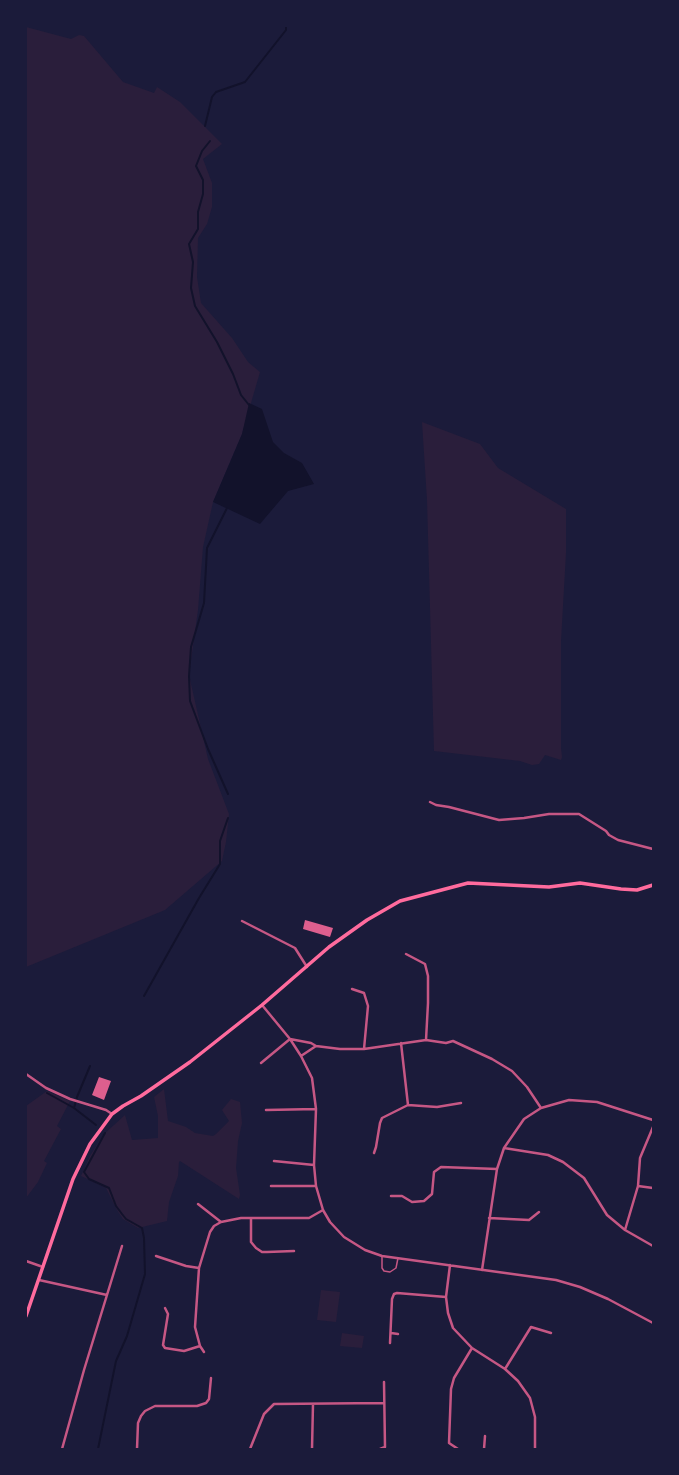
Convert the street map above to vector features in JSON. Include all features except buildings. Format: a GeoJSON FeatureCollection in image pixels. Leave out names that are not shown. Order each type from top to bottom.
{"type":"FeatureCollection","features":[{"type":"Feature","properties":{"kind":"main road"},"geometry":{"type":"LineString","coordinates":[[26,1316],[76,1173],[90,1144],[112,1114],[178,1070],[262,1005],[329,947],[382,911],[400,901],[468,883],[549,887],[580,883],[637,890],[653,885]]}},
{"type":"Feature","properties":{"kind":"street"},"geometry":{"type":"LineString","coordinates":[[430,802],[436,805],[499,820],[549,814],[579,814],[618,840],[653,849]]}},
{"type":"Feature","properties":{"kind":"street"},"geometry":{"type":"LineString","coordinates":[[242,921],[295,948],[307,967]]}},
{"type":"Feature","properties":{"kind":"street"},"geometry":{"type":"LineString","coordinates":[[406,954],[425,964],[428,976],[426,1040]]}},
{"type":"Feature","properties":{"kind":"street"},"geometry":{"type":"LineString","coordinates":[[352,989],[364,993],[368,1006],[364,1049]]}},
{"type":"Feature","properties":{"kind":"street"},"geometry":{"type":"LineString","coordinates":[[262,1005],[302,1056],[312,1078],[316,1109],[314,1165],[316,1186],[323,1210],[330,1222],[344,1237],[365,1250],[382,1256],[556,1280],[580,1287],[608,1299],[653,1323]]}},
{"type":"Feature","properties":{"kind":"street"},"geometry":{"type":"LineString","coordinates":[[290,1039],[311,1043],[316,1046],[340,1049],[364,1049],[426,1040],[446,1043],[453,1041],[492,1059],[512,1071],[527,1087],[541,1108]]}},
{"type":"Feature","properties":{"kind":"street"},"geometry":{"type":"LineString","coordinates":[[261,1063],[290,1039]]}},
{"type":"Feature","properties":{"kind":"street"},"geometry":{"type":"LineString","coordinates":[[401,1043],[408,1105]]}},
{"type":"Feature","properties":{"kind":"street"},"geometry":{"type":"LineString","coordinates":[[302,1056],[316,1046]]}},
{"type":"Feature","properties":{"kind":"street"},"geometry":{"type":"LineString","coordinates":[[26,1074],[46,1088],[73,1100],[106,1110],[112,1114]]}},
{"type":"Feature","properties":{"kind":"street"},"geometry":{"type":"LineString","coordinates":[[482,1270],[497,1169],[504,1148],[524,1119],[541,1108],[569,1100],[597,1102],[653,1120]]}},
{"type":"Feature","properties":{"kind":"street"},"geometry":{"type":"LineString","coordinates":[[374,1153],[382,1118],[408,1105],[437,1107],[461,1103]]}},
{"type":"Feature","properties":{"kind":"street"},"geometry":{"type":"LineString","coordinates":[[266,1110],[316,1109]]}},
{"type":"Feature","properties":{"kind":"street"},"geometry":{"type":"LineString","coordinates":[[625,1230],[638,1186],[640,1158],[653,1127]]}},
{"type":"Feature","properties":{"kind":"street"},"geometry":{"type":"LineString","coordinates":[[504,1148],[548,1155],[563,1162],[584,1178],[607,1215],[625,1230],[653,1246]]}},
{"type":"Feature","properties":{"kind":"street"},"geometry":{"type":"LineString","coordinates":[[274,1162],[314,1165]]}},
{"type":"Feature","properties":{"kind":"street"},"geometry":{"type":"LineString","coordinates":[[391,1196],[402,1196],[412,1202],[424,1202],[432,1194],[434,1172],[441,1167],[497,1169]]}},
{"type":"Feature","properties":{"kind":"street"},"geometry":{"type":"LineString","coordinates":[[271,1186],[316,1186]]}},
{"type":"Feature","properties":{"kind":"street"},"geometry":{"type":"LineString","coordinates":[[638,1186],[653,1188]]}},
{"type":"Feature","properties":{"kind":"street"},"geometry":{"type":"LineString","coordinates":[[198,1204],[221,1222]]}},
{"type":"Feature","properties":{"kind":"street"},"geometry":{"type":"LineString","coordinates":[[204,1352],[200,1346],[195,1327],[199,1268],[210,1232],[214,1226],[221,1222],[241,1218],[308,1218],[323,1210]]}},
{"type":"Feature","properties":{"kind":"street"},"geometry":{"type":"LineString","coordinates":[[489,1218],[529,1220],[539,1212]]}},
{"type":"Feature","properties":{"kind":"street"},"geometry":{"type":"LineString","coordinates":[[251,1219],[251,1242],[256,1248],[262,1252],[294,1251]]}},
{"type":"Feature","properties":{"kind":"street"},"geometry":{"type":"LineString","coordinates":[[62,1449],[84,1370],[122,1246]]}},
{"type":"Feature","properties":{"kind":"street"},"geometry":{"type":"LineString","coordinates":[[156,1256],[186,1266],[199,1268]]}},
{"type":"Feature","properties":{"kind":"street"},"geometry":{"type":"LineString","coordinates":[[26,1261],[43,1267]]}},
{"type":"Feature","properties":{"kind":"street"},"geometry":{"type":"LineString","coordinates":[[450,1266],[446,1297],[448,1313],[453,1328],[472,1348],[505,1369],[518,1381],[530,1398],[535,1417],[535,1449]]}},
{"type":"Feature","properties":{"kind":"street"},"geometry":{"type":"LineString","coordinates":[[39,1280],[107,1295]]}},
{"type":"Feature","properties":{"kind":"street"},"geometry":{"type":"LineString","coordinates":[[390,1343],[392,1299],[394,1294],[446,1297]]}},
{"type":"Feature","properties":{"kind":"street"},"geometry":{"type":"LineString","coordinates":[[165,1308],[168,1314],[163,1346],[165,1348],[184,1351],[200,1346]]}},
{"type":"Feature","properties":{"kind":"street"},"geometry":{"type":"LineString","coordinates":[[505,1369],[531,1327],[551,1333]]}},
{"type":"Feature","properties":{"kind":"street"},"geometry":{"type":"LineString","coordinates":[[391,1333],[398,1334]]}},
{"type":"Feature","properties":{"kind":"street"},"geometry":{"type":"LineString","coordinates":[[458,1449],[449,1443],[451,1389],[454,1378],[472,1348]]}},
{"type":"Feature","properties":{"kind":"street"},"geometry":{"type":"LineString","coordinates":[[137,1449],[138,1423],[145,1411],[155,1406],[197,1406],[206,1403],[209,1399],[211,1378]]}},
{"type":"Feature","properties":{"kind":"street"},"geometry":{"type":"LineString","coordinates":[[380,1449],[385,1447],[384,1382]]}},
{"type":"Feature","properties":{"kind":"street"},"geometry":{"type":"LineString","coordinates":[[250,1449],[264,1414],[274,1404],[384,1403]]}},
{"type":"Feature","properties":{"kind":"street"},"geometry":{"type":"LineString","coordinates":[[312,1449],[313,1404]]}},
{"type":"Feature","properties":{"kind":"street"},"geometry":{"type":"LineString","coordinates":[[484,1449],[485,1436]]}},
{"type":"Feature","properties":{"kind":"lane"},"geometry":{"type":"LineString","coordinates":[[382,1256],[382,1268],[387,1272],[394,1271],[398,1258]]}},
{"type":"Feature","properties":{"kind":"shaded area"},"geometry":{"type":"Polygon","coordinates":[[[26,27],[71,39],[79,35],[84,36],[123,82],[154,93],[157,87],[180,102],[222,144],[203,159],[212,183],[212,207],[207,224],[198,238],[197,277],[201,303],[232,338],[248,362],[260,372],[242,434],[213,502],[203,547],[198,610],[189,675],[208,759],[229,814],[222,861],[165,910],[26,967],[26,27]]]}},
{"type":"Feature","properties":{"kind":"shaded area"},"geometry":{"type":"Polygon","coordinates":[[[249,403],[262,409],[273,442],[284,453],[302,463],[314,484],[288,491],[260,524],[213,502],[242,434],[249,403]]]}},
{"type":"Feature","properties":{"kind":"shaded area"},"geometry":{"type":"Polygon","coordinates":[[[422,422],[480,444],[498,468],[566,509],[566,553],[561,641],[561,760],[545,755],[539,764],[532,765],[520,761],[434,751],[427,500],[422,422]]]}},
{"type":"Feature","properties":{"kind":"shaded area"},"geometry":{"type":"Polygon","coordinates":[[[164,1089],[168,1121],[186,1127],[195,1133],[213,1136],[216,1134],[229,1121],[222,1110],[231,1099],[240,1102],[242,1123],[238,1141],[236,1168],[240,1195],[239,1199],[180,1161],[178,1176],[169,1202],[167,1221],[138,1228],[123,1219],[106,1188],[81,1176],[90,1156],[103,1135],[125,1115],[132,1140],[158,1138],[158,1116],[154,1097],[164,1089]]]}},
{"type":"Feature","properties":{"kind":"shaded area"},"geometry":{"type":"Polygon","coordinates":[[[47,1091],[70,1101],[57,1126],[61,1129],[44,1161],[47,1163],[38,1182],[26,1198],[26,1106],[47,1091]]]}},
{"type":"Feature","properties":{"kind":"shaded area"},"geometry":{"type":"Polygon","coordinates":[[[321,1290],[340,1292],[336,1322],[317,1320],[321,1290]]]}},
{"type":"Feature","properties":{"kind":"shaded area"},"geometry":{"type":"Polygon","coordinates":[[[342,1333],[364,1336],[362,1348],[340,1346],[342,1333]]]}},
{"type":"Feature","properties":{"kind":"waterway"},"geometry":{"type":"LineString","coordinates":[[205,126],[212,97],[216,92],[245,82],[286,30],[286,26]]}},
{"type":"Feature","properties":{"kind":"waterway"},"geometry":{"type":"LineString","coordinates":[[210,141],[202,151],[196,166],[203,180],[203,194],[198,212],[198,229],[189,244],[193,262],[191,288],[195,306],[217,342],[233,374],[241,395],[249,405]]}},
{"type":"Feature","properties":{"kind":"waterway"},"geometry":{"type":"LineString","coordinates":[[227,508],[207,548],[204,603],[191,647],[189,676],[190,701],[208,749],[228,794]]}},
{"type":"Feature","properties":{"kind":"waterway"},"geometry":{"type":"LineString","coordinates":[[144,996],[199,898],[220,864],[220,841],[228,818]]}},
{"type":"Feature","properties":{"kind":"waterway"},"geometry":{"type":"LineString","coordinates":[[74,1108],[90,1066]]}},
{"type":"Feature","properties":{"kind":"waterway"},"geometry":{"type":"LineString","coordinates":[[47,1093],[74,1108],[96,1125]]}},
{"type":"Feature","properties":{"kind":"waterway"},"geometry":{"type":"LineString","coordinates":[[98,1449],[116,1361],[127,1336],[145,1274],[144,1238],[142,1228],[126,1219],[116,1206],[109,1188],[89,1179],[84,1172],[105,1133]]}}]}
